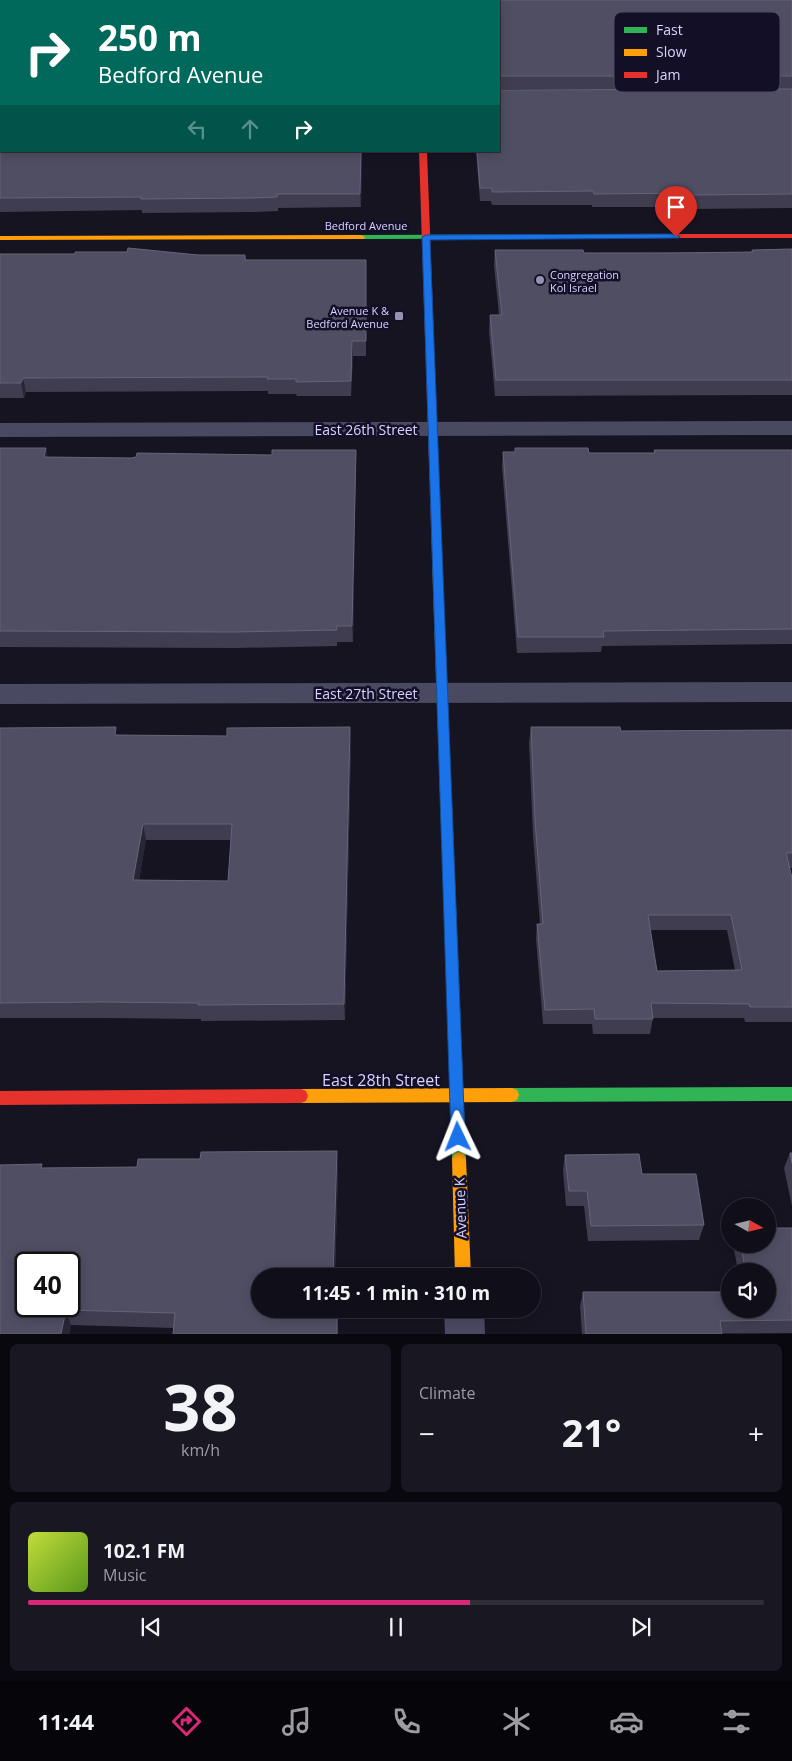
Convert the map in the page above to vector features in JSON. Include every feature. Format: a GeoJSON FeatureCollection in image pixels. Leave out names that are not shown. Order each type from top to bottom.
{"type":"FeatureCollection","features":[{"type":"Feature","properties":{"kind":"street","name":"Avenue K"},"geometry":{"type":"LineString","coordinates":[[423,152],[463,1268]]}},
{"type":"Feature","properties":{"kind":"street","name":"Bedford Avenue"},"geometry":{"type":"LineString","coordinates":[[0,238],[792,236]]}},
{"type":"Feature","properties":{"kind":"street","name":"East 26th Street"},"geometry":{"type":"LineString","coordinates":[[0,430],[792,428]]}},
{"type":"Feature","properties":{"kind":"street","name":"East 27th Street"},"geometry":{"type":"LineString","coordinates":[[0,694],[792,692]]}},
{"type":"Feature","properties":{"kind":"street","name":"East 28th Street"},"geometry":{"type":"LineString","coordinates":[[0,1098],[792,1094]]}},
{"type":"Feature","properties":{"kind":"street"},"geometry":{"type":"LineString","coordinates":[[464,1318],[465,1334]]}},
{"type":"Feature","properties":{"kind":"building"},"geometry":{"type":"Polygon","coordinates":[[[500,0],[792,0],[792,76],[780,76],[780,12],[614,12],[614,76],[500,76],[500,0]]]}},
{"type":"Feature","properties":{"kind":"building"},"geometry":{"type":"Polygon","coordinates":[[[780,89],[792,89],[792,194],[594,194],[593,191],[492,192],[492,188],[480,188],[477,152],[500,152],[500,90],[780,92],[780,89]]]}},
{"type":"Feature","properties":{"kind":"building"},"geometry":{"type":"Polygon","coordinates":[[[0,152],[361,152],[360,194],[277,194],[277,197],[252,198],[0,198],[0,152]]]}},
{"type":"Feature","properties":{"kind":"building"},"geometry":{"type":"Polygon","coordinates":[[[128,248],[198,255],[245,255],[245,260],[366,260],[366,341],[352,341],[351,381],[296,382],[296,379],[267,379],[268,377],[23,378],[21,383],[0,383],[0,254],[127,252],[128,248]]]}},
{"type":"Feature","properties":{"kind":"building"},"geometry":{"type":"Polygon","coordinates":[[[792,249],[792,380],[496,380],[490,315],[502,315],[495,250],[671,253],[753,252],[752,250],[792,249]]]}},
{"type":"Feature","properties":{"kind":"building"},"geometry":{"type":"Polygon","coordinates":[[[0,448],[46,448],[44,457],[131,458],[136,457],[137,453],[272,455],[272,450],[356,450],[352,626],[336,626],[337,630],[234,632],[0,631],[0,448]]]}},
{"type":"Feature","properties":{"kind":"building"},"geometry":{"type":"Polygon","coordinates":[[[515,448],[588,448],[589,453],[655,453],[654,450],[792,450],[792,629],[603,631],[604,637],[518,637],[503,452],[515,452],[515,448]]]}},
{"type":"Feature","properties":{"kind":"building"},"geometry":{"type":"Polygon","coordinates":[[[116,727],[115,735],[227,736],[227,728],[350,727],[344,1004],[0,1003],[0,728],[116,727]],[[143,824],[133,880],[228,881],[232,824],[143,824]]]}},
{"type":"Feature","properties":{"kind":"building"},"geometry":{"type":"Polygon","coordinates":[[[531,727],[620,727],[621,731],[792,730],[792,853],[786,853],[792,878],[792,1007],[750,1007],[749,1004],[651,1003],[653,1019],[595,1019],[594,1009],[545,1010],[537,924],[543,924],[535,820],[531,727]],[[648,915],[657,971],[742,970],[731,915],[648,915]]]}},
{"type":"Feature","properties":{"kind":"building"},"geometry":{"type":"Polygon","coordinates":[[[337,1151],[333,1268],[251,1268],[251,1318],[337,1318],[337,1334],[173,1334],[175,1313],[80,1310],[80,1252],[15,1252],[15,1317],[65,1317],[61,1334],[0,1334],[0,1165],[42,1164],[41,1168],[137,1167],[138,1159],[200,1159],[201,1152],[337,1151]]]}},
{"type":"Feature","properties":{"kind":"building"},"geometry":{"type":"Polygon","coordinates":[[[639,1154],[642,1174],[696,1174],[704,1225],[591,1226],[587,1191],[569,1191],[565,1155],[639,1154]]]}},
{"type":"Feature","properties":{"kind":"building"},"geometry":{"type":"Polygon","coordinates":[[[776,1228],[792,1228],[792,1320],[720,1321],[722,1334],[586,1334],[583,1292],[721,1292],[721,1318],[776,1318],[776,1263],[744,1263],[742,1253],[776,1253],[776,1228]]]}},
{"type":"Feature","properties":{"kind":"traffic: fast"},"geometry":{"type":"LineString","coordinates":[[361,237],[656,236]]}},
{"type":"Feature","properties":{"kind":"traffic: fast"},"geometry":{"type":"LineString","coordinates":[[448,854],[459,1159]]}},
{"type":"Feature","properties":{"kind":"traffic: fast"},"geometry":{"type":"LineString","coordinates":[[512,1095],[792,1094]]}},
{"type":"Feature","properties":{"kind":"traffic: slow"},"geometry":{"type":"LineString","coordinates":[[0,238],[361,237]]}},
{"type":"Feature","properties":{"kind":"traffic: slow"},"geometry":{"type":"LineString","coordinates":[[437,556],[448,854]]}},
{"type":"Feature","properties":{"kind":"traffic: slow"},"geometry":{"type":"LineString","coordinates":[[301,1096],[512,1095]]}},
{"type":"Feature","properties":{"kind":"traffic: slow"},"geometry":{"type":"LineString","coordinates":[[459,1159],[463,1268]]}},
{"type":"Feature","properties":{"kind":"traffic: jam"},"geometry":{"type":"LineString","coordinates":[[423,152],[437,556]]}},
{"type":"Feature","properties":{"kind":"traffic: jam"},"geometry":{"type":"LineString","coordinates":[[656,236],[792,236]]}},
{"type":"Feature","properties":{"kind":"traffic: jam"},"geometry":{"type":"LineString","coordinates":[[0,1098],[301,1096]]}},
{"type":"Feature","properties":{"kind":"place","name":"Congregation Kol Israel"},"geometry":{"type":"Point","coordinates":[540,280]}},
{"type":"Feature","properties":{"kind":"place","name":"Avenue K & Bedford Avenue"},"geometry":{"type":"Point","coordinates":[399,316]}},
{"type":"Feature","properties":{"kind":"route"},"geometry":{"type":"LineString","coordinates":[[458,1137],[426,237],[676,237]]}}]}
